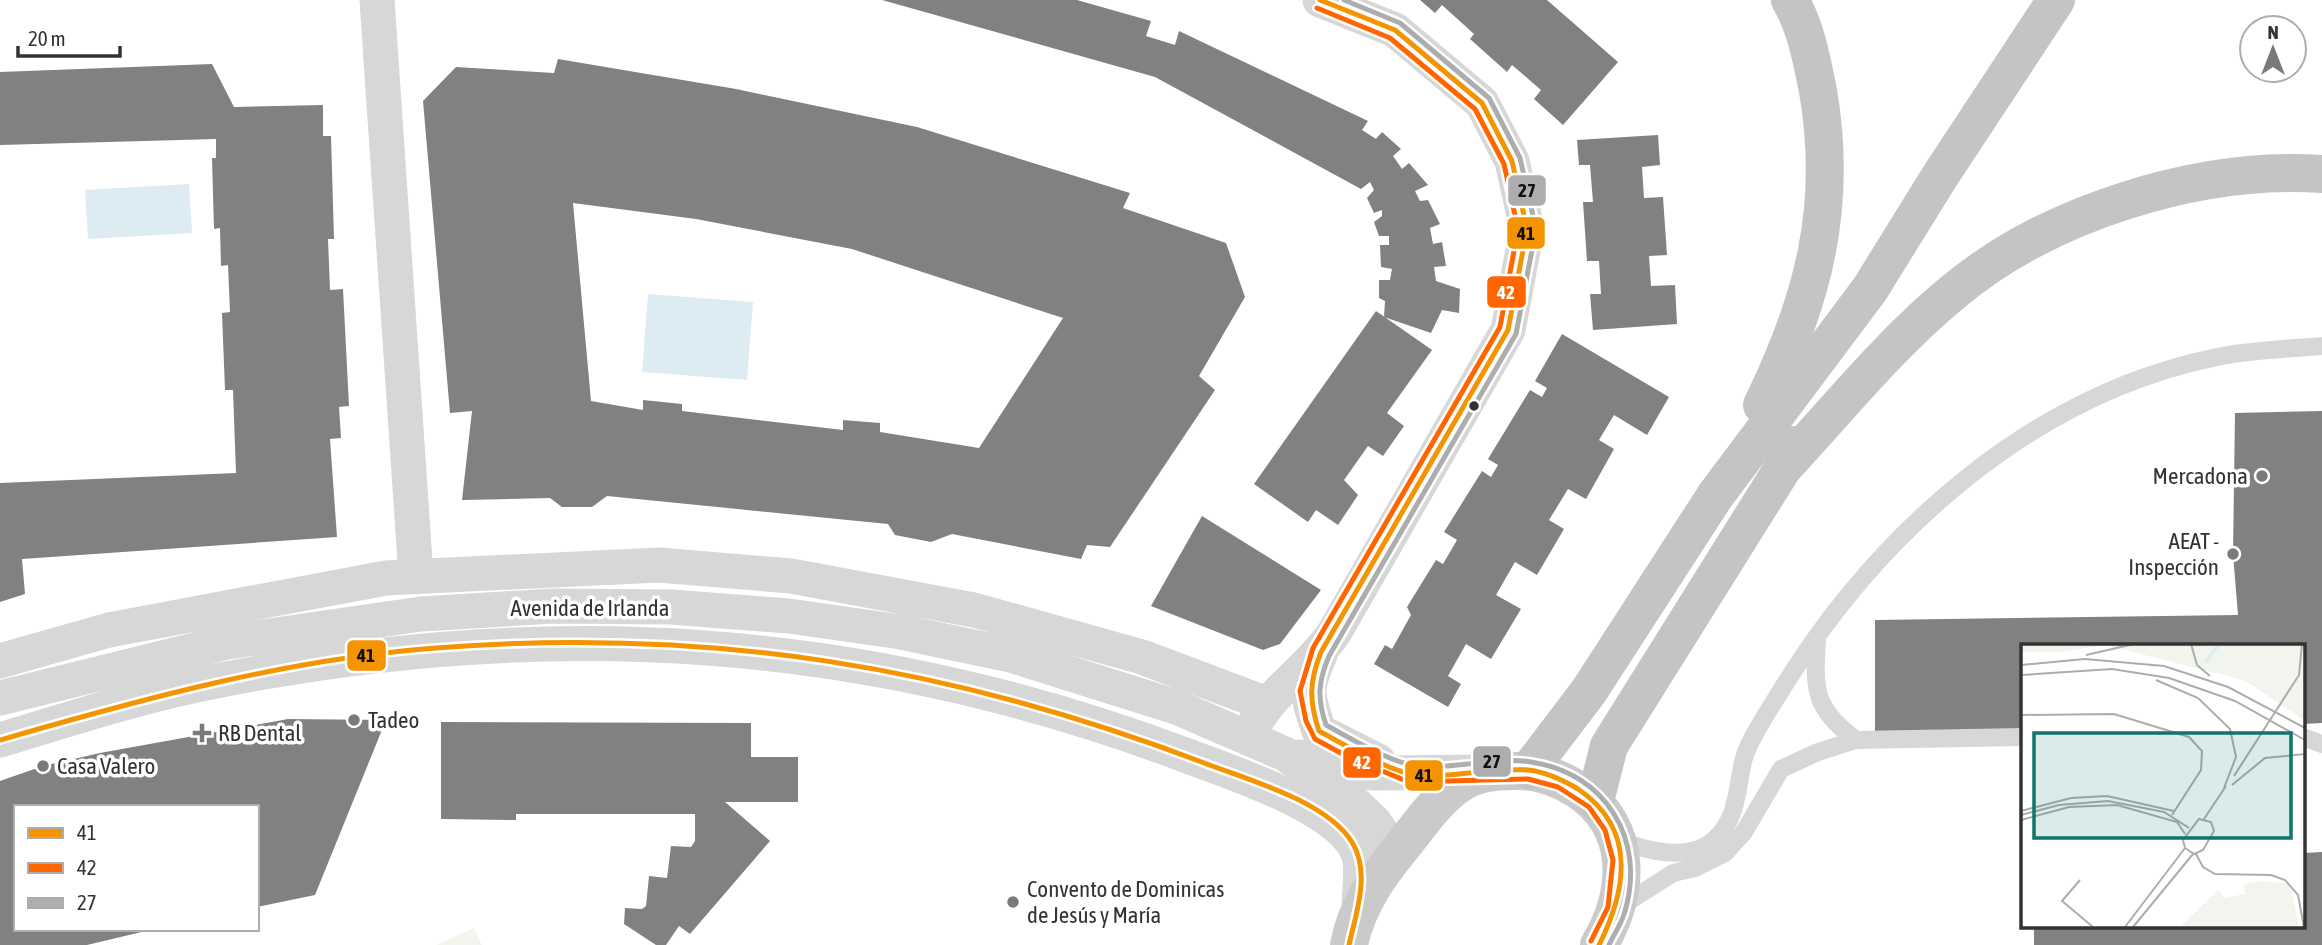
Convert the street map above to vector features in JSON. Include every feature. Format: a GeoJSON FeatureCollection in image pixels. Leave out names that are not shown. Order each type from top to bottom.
{"type":"FeatureCollection","features":[{"type":"Feature","properties":{"kind":"highway"},"geometry":{"type":"LineString","coordinates":[[1715,496],[1778,373],[1800,320],[1816,264],[1825,214],[1827,163],[1821,110],[1812,58],[1790,0]]}},
{"type":"Feature","properties":{"kind":"highway"},"geometry":{"type":"LineString","coordinates":[[1529,770],[1589,691],[1715,496],[1870,289],[1940,176],[2056,0]]}},
{"type":"Feature","properties":{"kind":"highway"},"geometry":{"type":"LineString","coordinates":[[1783,468],[1911,329],[1989,265],[2031,241],[2080,218],[2173,188],[2234,178],[2322,174]]}},
{"type":"Feature","properties":{"kind":"highway"},"geometry":{"type":"LineString","coordinates":[[1595,801],[1609,746],[1783,468],[1870,289]]}},
{"type":"Feature","properties":{"kind":"main road"},"geometry":{"type":"LineString","coordinates":[[1349,945],[1359,908],[1396,855],[1449,793],[1459,784],[1487,772],[1529,770],[1562,779],[1595,801],[1613,826],[1618,840],[1622,883],[1617,909],[1599,945]]}},
{"type":"Feature","properties":{"kind":"street"},"geometry":{"type":"LineString","coordinates":[[377,0],[416,576]]}},
{"type":"Feature","properties":{"kind":"street"},"geometry":{"type":"LineString","coordinates":[[1248,737],[1267,705],[1321,652],[1508,330],[1527,229],[1512,161],[1482,103],[1395,30],[1320,0]]}},
{"type":"Feature","properties":{"kind":"street","name":"Avenida de Irlanda"},"geometry":{"type":"LineString","coordinates":[[0,661],[108,629],[337,586],[416,576],[659,565],[791,576],[974,610],[1182,671],[1267,705]]}},
{"type":"Feature","properties":{"kind":"street","name":"Avenida de Irlanda"},"geometry":{"type":"LineString","coordinates":[[0,698],[70,678],[240,640],[421,614],[580,606],[671,607],[776,615],[901,632],[1011,654],[1176,707],[1285,754],[1351,800],[1375,823],[1396,855]]}},
{"type":"Feature","properties":{"kind":"street","name":"Avenida de Irlanda"},"geometry":{"type":"LineString","coordinates":[[0,740],[119,705],[218,680],[410,650],[635,643],[745,649],[877,667],[983,692],[1120,731],[1290,797],[1323,814],[1345,835],[1359,856],[1359,908]]}},
{"type":"Feature","properties":{"kind":"street","name":"Avenida de Irlanda"},"geometry":{"type":"LineString","coordinates":[[1123,652],[1176,707]]}},
{"type":"Feature","properties":{"kind":"street","name":"Avenida de Irlanda"},"geometry":{"type":"LineString","coordinates":[[1321,652],[1307,684],[1310,705],[1319,731],[1352,749],[1411,774]]}},
{"type":"Feature","properties":{"kind":"street","name":"Avenida de Irlanda"},"geometry":{"type":"LineString","coordinates":[[1285,754],[1372,773],[1487,772]]}},
{"type":"Feature","properties":{"kind":"lane"},"geometry":{"type":"LineString","coordinates":[[1618,840],[1649,851],[1664,853],[1691,850],[1712,842],[1730,823],[1740,791],[1744,757],[1786,684],[1866,574],[1921,515],[2040,427],[2092,398],[2138,380],[2203,361],[2263,351],[2322,346]]}},
{"type":"Feature","properties":{"kind":"lane"},"geometry":{"type":"LineString","coordinates":[[1817,639],[1815,678],[1818,699],[1828,716],[1856,740]]}},
{"type":"Feature","properties":{"kind":"lane"},"geometry":{"type":"LineString","coordinates":[[1617,909],[1673,873],[1695,867],[1725,853],[1744,832],[1781,769],[1856,740],[2021,737]]}},
{"type":"Feature","properties":{"kind":"lane"},"geometry":{"type":"LineString","coordinates":[[2304,737],[2322,744]]}},
{"type":"Feature","properties":{"kind":"shaded area"},"geometry":{"type":"Polygon","coordinates":[[[189,184],[192,233],[88,239],[85,190],[189,184]]]}},
{"type":"Feature","properties":{"kind":"shaded area"},"geometry":{"type":"Polygon","coordinates":[[[648,294],[753,302],[747,380],[642,372],[648,294]]]}},
{"type":"Feature","properties":{"kind":"shaded area"},"geometry":{"type":"Polygon","coordinates":[[[474,928],[482,945],[437,945],[474,928]]]}},
{"type":"Feature","properties":{"kind":"building"},"geometry":{"type":"Polygon","coordinates":[[[882,0],[1077,0],[1151,21],[1146,36],[1175,45],[1179,31],[1368,121],[1362,130],[1376,139],[1382,132],[1401,149],[1393,156],[1402,169],[1409,163],[1428,185],[1415,191],[1420,201],[1428,200],[1440,224],[1430,228],[1433,244],[1442,242],[1446,266],[1434,267],[1436,281],[1460,289],[1459,313],[1442,310],[1431,333],[1384,317],[1385,301],[1379,298],[1379,280],[1390,280],[1392,269],[1381,267],[1380,245],[1389,245],[1389,236],[1379,236],[1374,222],[1382,216],[1382,210],[1374,213],[1367,198],[1374,190],[1370,182],[1361,189],[1155,77],[882,0]]]}},
{"type":"Feature","properties":{"kind":"building"},"geometry":{"type":"Polygon","coordinates":[[[1420,0],[1547,0],[1618,62],[1563,125],[1534,99],[1541,90],[1512,65],[1507,72],[1470,39],[1474,34],[1442,5],[1435,13],[1420,0]]]}},
{"type":"Feature","properties":{"kind":"building"},"geometry":{"type":"Polygon","coordinates":[[[558,59],[736,89],[917,127],[1130,193],[1123,208],[1226,243],[1245,297],[1199,376],[1215,390],[1110,547],[1087,545],[1081,559],[952,534],[931,542],[895,535],[888,524],[607,496],[592,507],[562,507],[550,498],[462,500],[472,411],[450,413],[423,101],[456,67],[554,73],[558,59]],[[573,203],[591,401],[643,410],[643,400],[682,404],[682,411],[843,430],[843,420],[880,423],[880,432],[979,448],[1063,318],[852,249],[696,219],[573,203]]]}},
{"type":"Feature","properties":{"kind":"building"},"geometry":{"type":"Polygon","coordinates":[[[212,64],[234,107],[323,105],[323,136],[331,136],[334,239],[328,239],[330,290],[343,289],[349,406],[339,407],[341,438],[330,439],[337,537],[22,559],[25,594],[0,602],[0,483],[236,473],[233,390],[225,390],[222,313],[230,312],[228,265],[221,266],[220,228],[214,229],[212,158],[216,158],[216,139],[0,145],[0,72],[212,64]]]}},
{"type":"Feature","properties":{"kind":"building"},"geometry":{"type":"Polygon","coordinates":[[[1658,135],[1660,165],[1642,167],[1644,198],[1663,197],[1667,255],[1649,256],[1651,286],[1675,285],[1677,324],[1593,330],[1590,294],[1601,294],[1599,261],[1587,261],[1583,202],[1593,202],[1590,165],[1579,165],[1577,140],[1658,135]]]}},
{"type":"Feature","properties":{"kind":"building"},"geometry":{"type":"Polygon","coordinates":[[[1376,311],[1432,350],[1387,413],[1404,426],[1383,456],[1368,446],[1344,480],[1358,495],[1338,525],[1316,510],[1308,522],[1254,484],[1376,311]]]}},
{"type":"Feature","properties":{"kind":"building"},"geometry":{"type":"Polygon","coordinates":[[[1562,334],[1669,397],[1647,435],[1614,415],[1599,440],[1614,449],[1586,499],[1568,489],[1549,520],[1564,529],[1537,575],[1515,562],[1496,595],[1521,609],[1491,659],[1466,644],[1448,676],[1461,684],[1448,707],[1374,664],[1385,645],[1392,649],[1411,615],[1407,607],[1436,560],[1443,564],[1457,540],[1444,532],[1482,471],[1491,477],[1498,465],[1488,459],[1530,390],[1542,397],[1547,388],[1535,381],[1562,334]]]}},
{"type":"Feature","properties":{"kind":"building"},"geometry":{"type":"Polygon","coordinates":[[[2322,411],[2322,723],[2304,724],[2304,644],[2021,644],[2021,729],[1875,732],[1875,620],[2238,615],[2233,554],[2235,413],[2322,411]]]}},
{"type":"Feature","properties":{"kind":"building"},"geometry":{"type":"Polygon","coordinates":[[[1202,516],[1321,590],[1280,644],[1263,650],[1151,606],[1202,516]]]}},
{"type":"Feature","properties":{"kind":"building"},"geometry":{"type":"Polygon","coordinates":[[[288,719],[386,720],[315,895],[259,907],[259,805],[14,805],[14,931],[146,931],[87,945],[0,945],[0,781],[43,766],[288,719]]]}},
{"type":"Feature","properties":{"kind":"building"},"geometry":{"type":"Polygon","coordinates":[[[441,722],[751,723],[751,757],[798,757],[798,802],[725,802],[770,841],[690,934],[679,926],[666,945],[656,945],[624,924],[625,908],[642,909],[646,906],[649,876],[667,878],[671,846],[691,847],[695,841],[695,814],[516,814],[516,820],[441,819],[441,722]]]}},
{"type":"Feature","properties":{"kind":"building"},"geometry":{"type":"Polygon","coordinates":[[[2322,852],[2322,945],[2034,945],[2034,928],[2304,928],[2304,853],[2322,852]]]}},
{"type":"Feature","properties":{"kind":"transit line","name":"41"},"geometry":{"type":"LineString","coordinates":[[1320,0],[1395,30],[1482,103],[1512,161],[1527,229],[1508,330],[1321,652],[1312,682],[1312,701],[1319,731],[1377,762],[1411,774],[1528,770],[1554,777],[1578,789],[1597,805],[1610,822],[1618,841],[1621,861],[1616,903],[1599,945]]}},
{"type":"Feature","properties":{"kind":"transit line","name":"27"},"geometry":{"type":"LineString","coordinates":[[1344,0],[1400,23],[1489,98],[1520,158],[1536,229],[1516,334],[1329,656],[1320,690],[1323,715],[1326,725],[1404,763],[1428,766],[1502,761],[1531,762],[1557,769],[1580,780],[1599,795],[1614,814],[1630,859],[1630,885],[1625,911],[1609,945]]}},
{"type":"Feature","properties":{"kind":"transit line","name":"42"},"geometry":{"type":"LineString","coordinates":[[1317,8],[1390,38],[1475,109],[1504,164],[1518,229],[1500,327],[1313,648],[1300,691],[1306,721],[1315,739],[1348,757],[1409,782],[1528,779],[1558,787],[1589,807],[1605,830],[1613,860],[1608,907],[1591,941]]}},
{"type":"Feature","properties":{"kind":"transit line","name":"41"},"geometry":{"type":"LineString","coordinates":[[0,740],[216,683],[270,671],[381,653],[538,643],[636,643],[829,661],[923,679],[1017,702],[1112,730],[1265,785],[1306,804],[1340,828],[1358,854],[1361,867],[1360,893],[1349,945]]}},
{"type":"Feature","properties":{"kind":"place","name":"Mercadona"},"geometry":{"type":"Point","coordinates":[2262,476]}},
{"type":"Feature","properties":{"kind":"place","name":"AEAT - Inspección"},"geometry":{"type":"Point","coordinates":[2233,554]}},
{"type":"Feature","properties":{"kind":"place","name":"Tadeo"},"geometry":{"type":"Point","coordinates":[354,720]}},
{"type":"Feature","properties":{"kind":"place","name":"RB Dental"},"geometry":{"type":"Point","coordinates":[202,733]}},
{"type":"Feature","properties":{"kind":"place","name":"Casa Valero"},"geometry":{"type":"Point","coordinates":[43,766]}},
{"type":"Feature","properties":{"kind":"place","name":"Convento de Dominicas de Jesús y María"},"geometry":{"type":"Point","coordinates":[1013,902]}}]}
